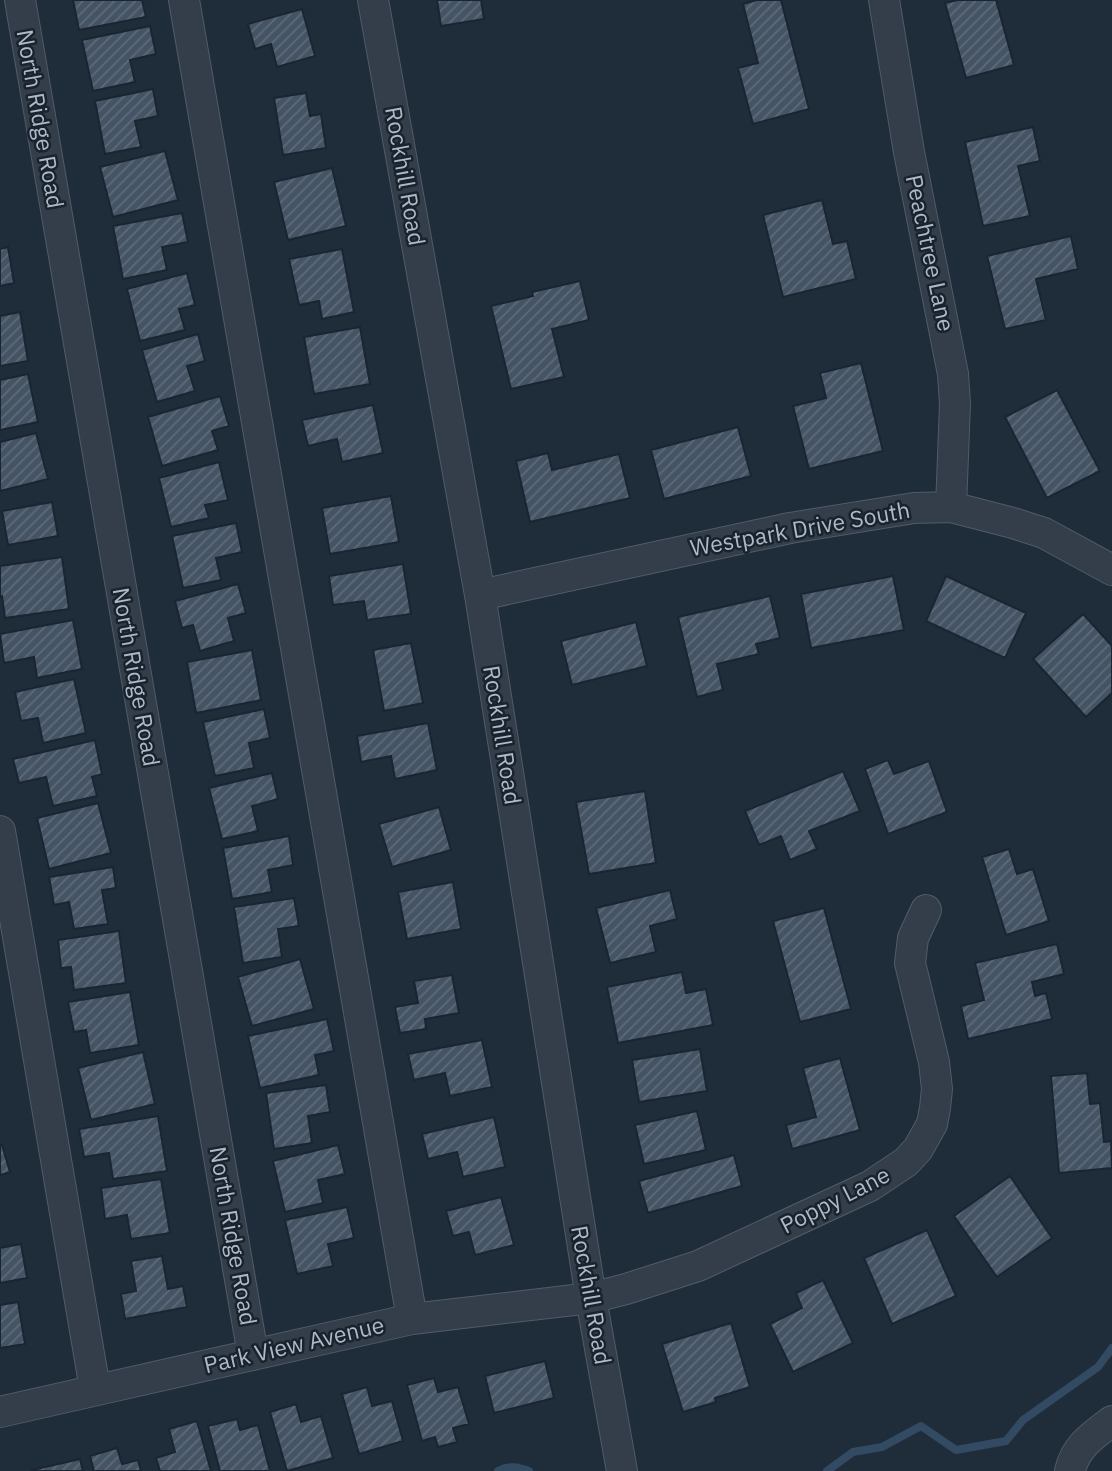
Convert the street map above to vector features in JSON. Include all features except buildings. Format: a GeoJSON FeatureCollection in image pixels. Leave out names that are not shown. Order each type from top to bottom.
{"type":"FeatureCollection","features":[{"type":"Feature","properties":{"kind":"street","name":"North Ridge Road"},"geometry":{"type":"LineString","coordinates":[[20,0],[253,1355]]}},
{"type":"Feature","properties":{"kind":"street"},"geometry":{"type":"LineString","coordinates":[[184,0],[412,1319]]}},
{"type":"Feature","properties":{"kind":"street","name":"Rockhill Road"},"geometry":{"type":"LineString","coordinates":[[373,0],[480,595],[591,1298],[621,1465]]}},
{"type":"Feature","properties":{"kind":"street","name":"Peachtree Lane"},"geometry":{"type":"LineString","coordinates":[[884,0],[909,152],[953,374],[955,404],[951,507]]}},
{"type":"Feature","properties":{"kind":"street","name":"Westpark Drive South"},"geometry":{"type":"LineString","coordinates":[[480,595],[790,527],[914,508],[951,507],[1044,533],[1112,570]]}},
{"type":"Feature","properties":{"kind":"street"},"geometry":{"type":"LineString","coordinates":[[0,831],[95,1389]]}},
{"type":"Feature","properties":{"kind":"street","name":"Poppy Lane"},"geometry":{"type":"LineString","coordinates":[[591,1298],[668,1277],[727,1254],[870,1186],[906,1162],[918,1149],[932,1124],[937,1089],[934,1062],[910,963],[913,938],[926,910]]}},
{"type":"Feature","properties":{"kind":"street","name":"Park View Avenue"},"geometry":{"type":"LineString","coordinates":[[0,1412],[412,1319],[591,1298]]}},
{"type":"Feature","properties":{"kind":"street"},"geometry":{"type":"LineString","coordinates":[[1070,1471],[1073,1459],[1088,1438],[1112,1421]]}},
{"type":"Feature","properties":{"kind":"waterway"},"geometry":{"type":"LineString","coordinates":[[827,1471],[853,1452],[882,1447],[921,1426],[956,1450],[1006,1441],[1023,1420],[1098,1367],[1112,1348]]}},
{"type":"Feature","properties":{"kind":"waterway"},"geometry":{"type":"LineString","coordinates":[[498,1471],[513,1467],[529,1471]]}}]}
